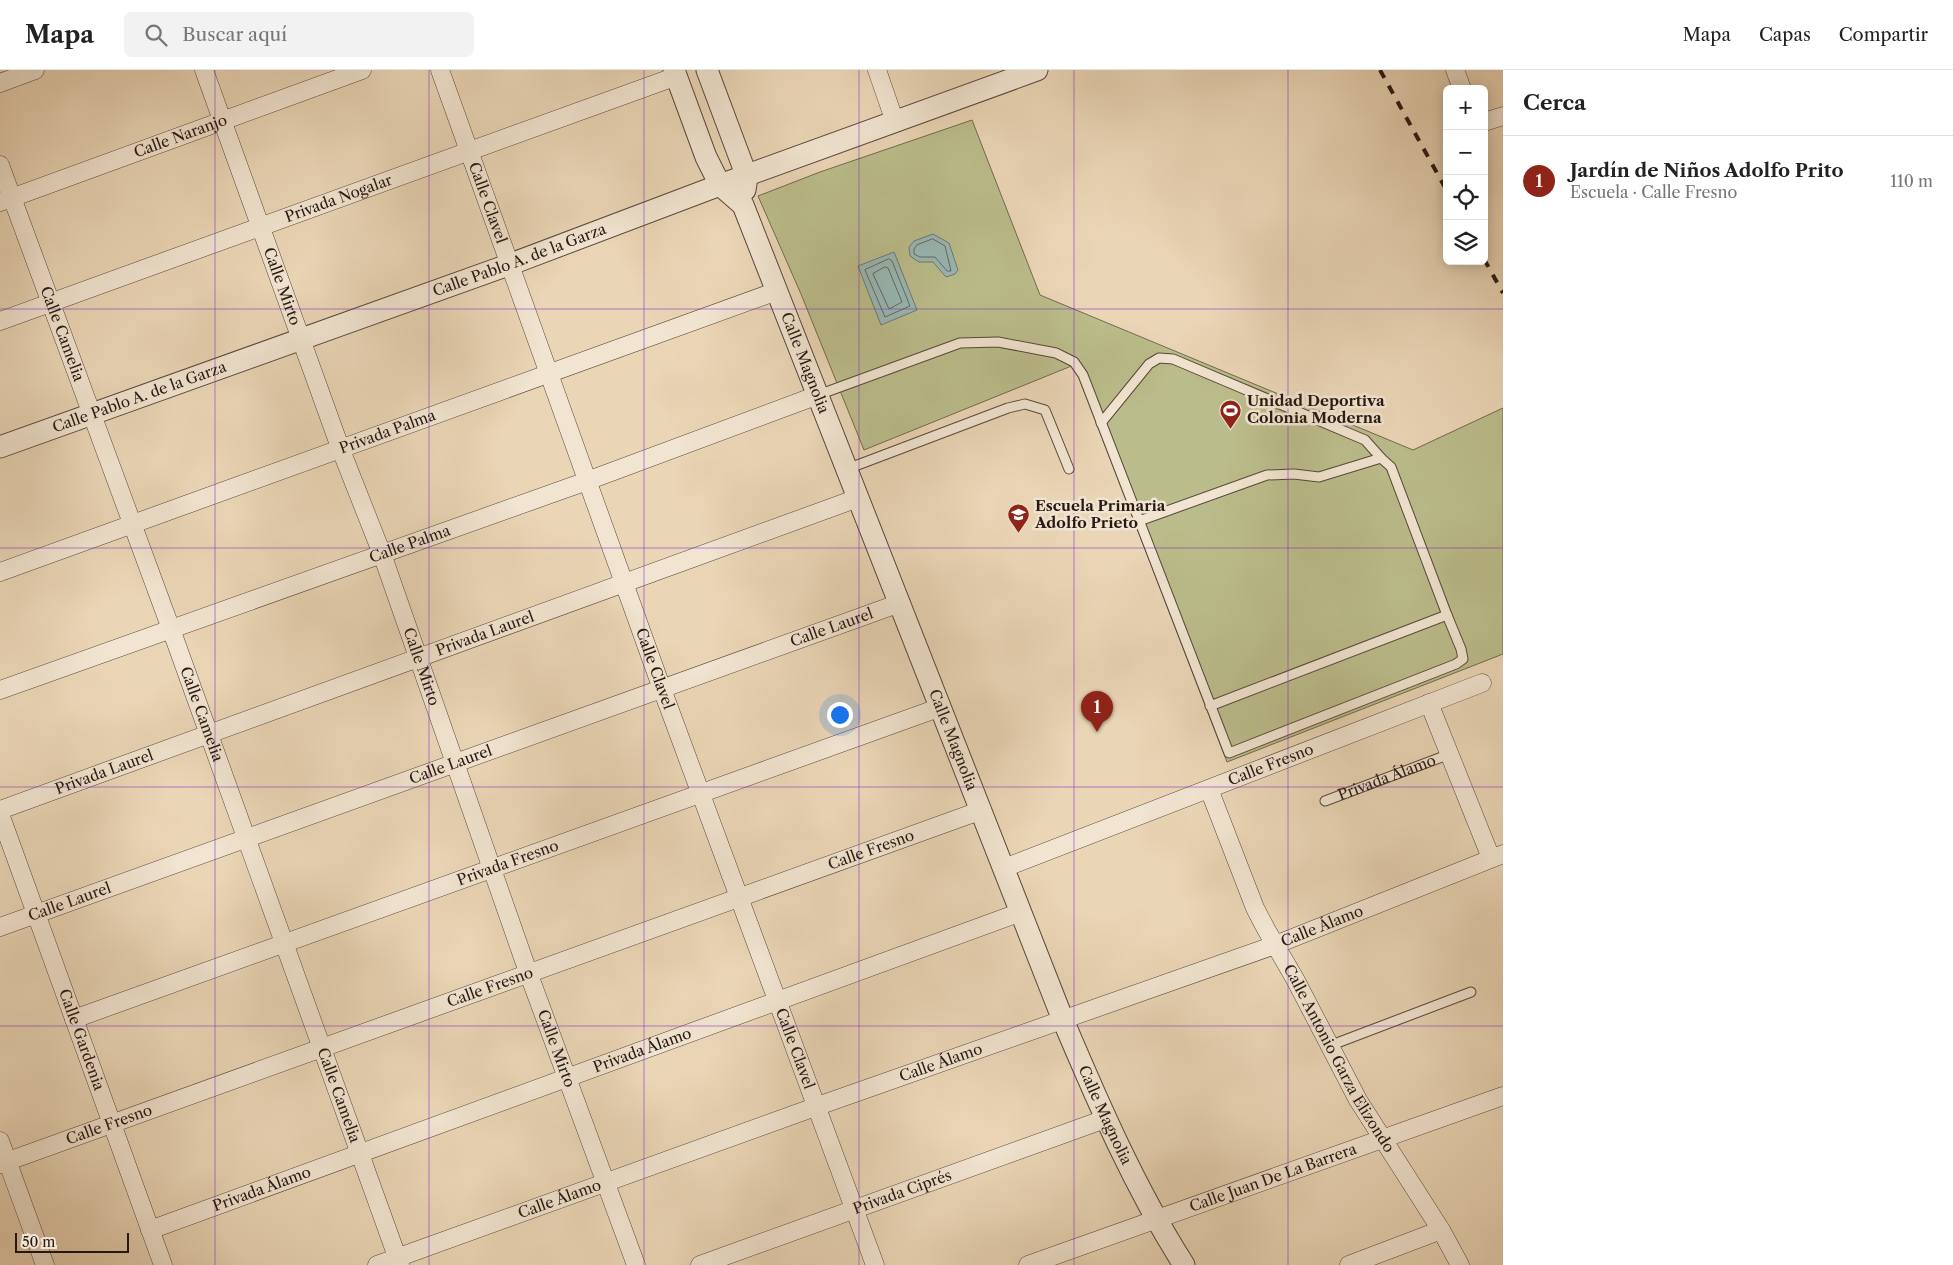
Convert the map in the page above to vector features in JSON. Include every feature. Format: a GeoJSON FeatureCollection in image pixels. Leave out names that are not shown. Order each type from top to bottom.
{"type":"FeatureCollection","features":[{"type":"Feature","properties":{"kind":"street"},"geometry":{"type":"LineString","coordinates":[[0,83],[35,70]]}},
{"type":"Feature","properties":{"kind":"street","name":"Calle Mirto"},"geometry":{"type":"LineString","coordinates":[[204,70],[341,450],[382,554],[416,658],[493,867],[528,972],[569,1078],[636,1265]]}},
{"type":"Feature","properties":{"kind":"street","name":"Calle Naranjo"},"geometry":{"type":"LineString","coordinates":[[6,200],[362,70]]}},
{"type":"Feature","properties":{"kind":"street","name":"Calle Clavel"},"geometry":{"type":"LineString","coordinates":[[440,70],[662,689],[776,1002],[875,1265]]}},
{"type":"Feature","properties":{"kind":"street","name":"Calle Magnolia"},"geometry":{"type":"LineString","coordinates":[[707,70],[747,177],[743,205]]}},
{"type":"Feature","properties":{"kind":"street"},"geometry":{"type":"LineString","coordinates":[[876,70],[895,122]]}},
{"type":"Feature","properties":{"kind":"street","name":"Calle Pablo A. de la Garza"},"geometry":{"type":"LineString","coordinates":[[0,447],[302,340],[1037,70]]}},
{"type":"Feature","properties":{"kind":"street"},"geometry":{"type":"LineString","coordinates":[[1455,70],[1461,85]]}},
{"type":"Feature","properties":{"kind":"street","name":"Privada Nogalar"},"geometry":{"type":"LineString","coordinates":[[0,321],[676,73]]}},
{"type":"Feature","properties":{"kind":"street","name":"Calle Magnolia"},"geometry":{"type":"LineString","coordinates":[[676,73],[706,157],[720,185],[743,205],[1063,1020],[1105,1119],[1155,1220],[1184,1265]]}},
{"type":"Feature","properties":{"kind":"street"},"geometry":{"type":"LineString","coordinates":[[1488,121],[1503,116]]}},
{"type":"Feature","properties":{"kind":"street","name":"Calle Camelia"},"geometry":{"type":"LineString","coordinates":[[0,165],[6,200],[51,302],[209,733],[283,944],[399,1261]]}},
{"type":"Feature","properties":{"kind":"street","name":"Privada Palma"},"geometry":{"type":"LineString","coordinates":[[0,572],[777,292]]}},
{"type":"Feature","properties":{"kind":"street","name":"Calle Palma"},"geometry":{"type":"LineString","coordinates":[[0,690],[587,481],[818,395]]}},
{"type":"Feature","properties":{"kind":"street","name":"Privada Laurel"},"geometry":{"type":"LineString","coordinates":[[0,810],[858,498]]}},
{"type":"Feature","properties":{"kind":"street","name":"Calle Laurel"},"geometry":{"type":"LineString","coordinates":[[0,927],[900,603]]}},
{"type":"Feature","properties":{"kind":"street","name":"Calle Fresno"},"geometry":{"type":"LineString","coordinates":[[1004,868],[1482,683]]}},
{"type":"Feature","properties":{"kind":"street"},"geometry":{"type":"LineString","coordinates":[[1429,703],[1450,754],[1497,856]]}},
{"type":"Feature","properties":{"kind":"street","name":"Privada Fresno"},"geometry":{"type":"LineString","coordinates":[[74,1019],[941,707]]}},
{"type":"Feature","properties":{"kind":"street","name":"Calle Antonio Garza Elizondo"},"geometry":{"type":"LineString","coordinates":[[1209,790],[1255,908],[1358,1100],[1441,1230],[1460,1265]]}},
{"type":"Feature","properties":{"kind":"street","name":"Calle Fresno"},"geometry":{"type":"LineString","coordinates":[[4,1162],[982,810]]}},
{"type":"Feature","properties":{"kind":"street","name":"Calle Gardenia"},"geometry":{"type":"LineString","coordinates":[[0,814],[163,1265]]}},
{"type":"Feature","properties":{"kind":"street","name":"Calle Álamo"},"geometry":{"type":"LineString","coordinates":[[376,1265],[399,1261],[605,1182],[1275,945],[1497,856]]}},
{"type":"Feature","properties":{"kind":"street","name":"Privada Álamo"},"geometry":{"type":"LineString","coordinates":[[150,1230],[1021,912]]}},
{"type":"Feature","properties":{"kind":"street","name":"Calle Juan De La Barrera"},"geometry":{"type":"LineString","coordinates":[[1032,1264],[1503,1096]]}},
{"type":"Feature","properties":{"kind":"street","name":"Privada Ciprés"},"geometry":{"type":"LineString","coordinates":[[700,1265],[1105,1119]]}},
{"type":"Feature","properties":{"kind":"street"},"geometry":{"type":"LineString","coordinates":[[0,1140],[4,1162],[45,1265]]}},
{"type":"Feature","properties":{"kind":"street"},"geometry":{"type":"LineString","coordinates":[[1349,1265],[1441,1230]]}},
{"type":"Feature","properties":{"kind":"lane"},"geometry":{"type":"LineString","coordinates":[[818,395],[960,344],[998,342],[1056,353],[1074,362],[1083,375],[1101,423],[1210,706],[1229,753],[1456,664],[1462,659],[1462,649],[1447,615],[1391,467],[1364,440],[1173,359],[1159,358],[1149,364],[1101,423]]}},
{"type":"Feature","properties":{"kind":"lane"},"geometry":{"type":"LineString","coordinates":[[847,469],[1008,408],[1025,404],[1045,410],[1069,468]]}},
{"type":"Feature","properties":{"kind":"lane"},"geometry":{"type":"LineString","coordinates":[[1139,522],[1267,475],[1294,474],[1319,477],[1381,458]]}},
{"type":"Feature","properties":{"kind":"lane"},"geometry":{"type":"LineString","coordinates":[[1210,706],[1447,615]]}},
{"type":"Feature","properties":{"kind":"lane","name":"Privada Álamo"},"geometry":{"type":"LineString","coordinates":[[1326,801],[1450,754]]}},
{"type":"Feature","properties":{"kind":"lane"},"geometry":{"type":"LineString","coordinates":[[1330,1046],[1471,992]]}},
{"type":"Feature","properties":{"kind":"green space","name":"Unidad Deportiva Colonia Moderna"},"geometry":{"type":"Polygon","coordinates":[[[972,120],[1040,295],[1413,450],[1503,408],[1503,654],[1227,762],[1074,365],[864,450],[801,294],[758,196],[820,172],[972,120]]]}},
{"type":"Feature","properties":{"kind":"water"},"geometry":{"type":"Polygon","coordinates":[[[933,234],[949,243],[958,270],[955,274],[946,277],[933,262],[919,262],[910,256],[909,247],[914,241],[933,234]]]}},
{"type":"Feature","properties":{"kind":"water"},"geometry":{"type":"Polygon","coordinates":[[[894,252],[917,310],[881,325],[858,266],[894,252]]]}},
{"type":"Feature","properties":{"kind":"railway"},"geometry":{"type":"LineString","coordinates":[[1380,70],[1443,184]]}},
{"type":"Feature","properties":{"kind":"railway"},"geometry":{"type":"LineString","coordinates":[[1487,265],[1503,293]]}},
{"type":"Feature","properties":{"kind":"place","name":"Unidad Deportiva Colonia Moderna"},"geometry":{"type":"Point","coordinates":[1231,429]}},
{"type":"Feature","properties":{"kind":"place","name":"Escuela Primaria Adolfo Prieto"},"geometry":{"type":"Point","coordinates":[1019,534]}},
{"type":"Feature","properties":{"kind":"place","name":"Jardín de Niños Adolfo Prito"},"geometry":{"type":"Point","coordinates":[1097,732]}}]}
